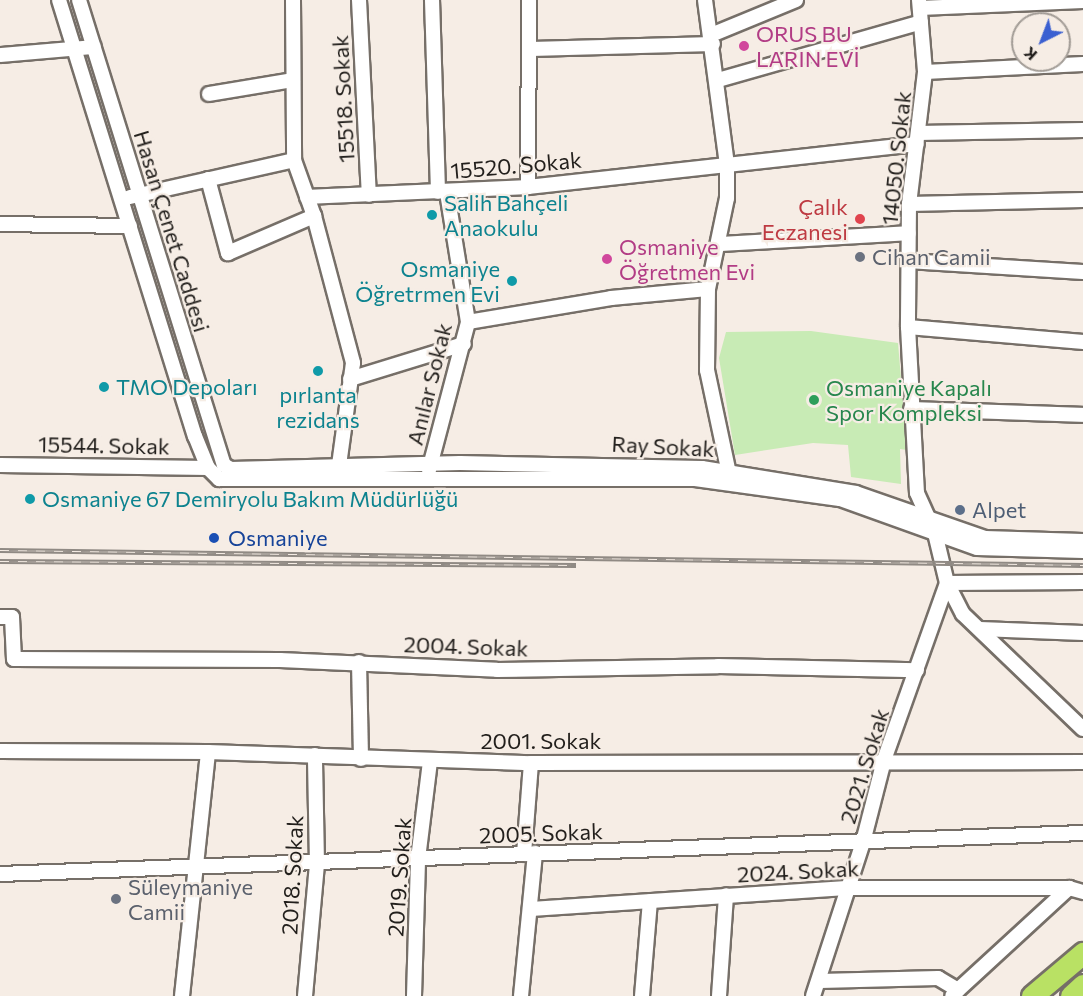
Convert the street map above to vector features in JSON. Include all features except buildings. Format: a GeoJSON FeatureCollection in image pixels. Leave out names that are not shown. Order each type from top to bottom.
{"type":"FeatureCollection","features":[{"type":"Feature","properties":{"kind":"highway"},"geometry":{"type":"LineString","coordinates":[[1032,996],[1083,953]]}},
{"type":"Feature","properties":{"kind":"highway"},"geometry":{"type":"LineString","coordinates":[[1071,996],[1083,985]]}},
{"type":"Feature","properties":{"kind":"street"},"geometry":{"type":"LineString","coordinates":[[59,0],[207,468],[216,477],[230,482],[427,478],[729,477],[840,499],[977,548],[1083,551]]}},
{"type":"Feature","properties":{"kind":"street","name":"Hasan Çenet Caddesi"},"geometry":{"type":"LineString","coordinates":[[79,0],[218,453],[231,469]]}},
{"type":"Feature","properties":{"kind":"street"},"geometry":{"type":"LineString","coordinates":[[293,0],[294,160],[314,216],[353,363],[339,465]]}},
{"type":"Feature","properties":{"kind":"street","name":"15518. Sokak"},"geometry":{"type":"LineString","coordinates":[[359,0],[369,195]]}},
{"type":"Feature","properties":{"kind":"street","name":"Anılar Sokak"},"geometry":{"type":"LineString","coordinates":[[427,478],[468,322],[442,192],[432,0]]}},
{"type":"Feature","properties":{"kind":"street"},"geometry":{"type":"LineString","coordinates":[[528,187],[531,49],[529,0]]}},
{"type":"Feature","properties":{"kind":"street"},"geometry":{"type":"LineString","coordinates":[[705,0],[718,80],[727,165],[727,198],[708,289],[707,370],[729,477]]}},
{"type":"Feature","properties":{"kind":"street"},"geometry":{"type":"LineString","coordinates":[[531,49],[712,39],[796,0]]}},
{"type":"Feature","properties":{"kind":"street"},"geometry":{"type":"LineString","coordinates":[[718,80],[920,10],[1083,1]]}},
{"type":"Feature","properties":{"kind":"street","name":"14050. Sokak"},"geometry":{"type":"LineString","coordinates":[[920,10],[925,72],[909,204],[908,261],[911,409],[918,493],[935,533],[947,583],[963,614],[1081,725]]}},
{"type":"Feature","properties":{"kind":"street"},"geometry":{"type":"LineString","coordinates":[[0,55],[94,47]]}},
{"type":"Feature","properties":{"kind":"street"},"geometry":{"type":"LineString","coordinates":[[925,72],[1083,64]]}},
{"type":"Feature","properties":{"kind":"street"},"geometry":{"type":"LineString","coordinates":[[210,94],[293,80]]}},
{"type":"Feature","properties":{"kind":"street","name":"15520. Sokak"},"geometry":{"type":"LineString","coordinates":[[307,197],[528,187],[727,165],[918,138],[1083,130]]}},
{"type":"Feature","properties":{"kind":"street"},"geometry":{"type":"LineString","coordinates":[[121,198],[139,196],[294,160]]}},
{"type":"Feature","properties":{"kind":"street"},"geometry":{"type":"LineString","coordinates":[[208,179],[228,253],[314,216]]}},
{"type":"Feature","properties":{"kind":"street"},"geometry":{"type":"LineString","coordinates":[[909,204],[1083,200]]}},
{"type":"Feature","properties":{"kind":"street"},"geometry":{"type":"LineString","coordinates":[[0,224],[130,226]]}},
{"type":"Feature","properties":{"kind":"street"},"geometry":{"type":"LineString","coordinates":[[719,244],[909,233]]}},
{"type":"Feature","properties":{"kind":"street"},"geometry":{"type":"LineString","coordinates":[[908,261],[1083,272]]}},
{"type":"Feature","properties":{"kind":"street"},"geometry":{"type":"LineString","coordinates":[[468,322],[611,298],[708,289]]}},
{"type":"Feature","properties":{"kind":"street"},"geometry":{"type":"LineString","coordinates":[[908,327],[1083,342]]}},
{"type":"Feature","properties":{"kind":"street"},"geometry":{"type":"LineString","coordinates":[[350,379],[464,344]]}},
{"type":"Feature","properties":{"kind":"street"},"geometry":{"type":"LineString","coordinates":[[911,409],[1083,415]]}},
{"type":"Feature","properties":{"kind":"street","name":"Ray Sokak"},"geometry":{"type":"LineString","coordinates":[[231,469],[431,463],[584,464],[729,477],[848,491],[985,538],[1083,541]]}},
{"type":"Feature","properties":{"kind":"street","name":"15544. Sokak"},"geometry":{"type":"LineString","coordinates":[[0,465],[207,468]]}},
{"type":"Feature","properties":{"kind":"street"},"geometry":{"type":"LineString","coordinates":[[947,583],[1083,582]]}},
{"type":"Feature","properties":{"kind":"street","name":"2021. Sokak"},"geometry":{"type":"LineString","coordinates":[[813,996],[820,981],[846,888],[863,842],[884,760],[947,583]]}},
{"type":"Feature","properties":{"kind":"street","name":"2004. Sokak"},"geometry":{"type":"LineString","coordinates":[[0,617],[12,617],[14,659],[359,663],[496,670],[730,666],[917,670]]}},
{"type":"Feature","properties":{"kind":"street"},"geometry":{"type":"LineString","coordinates":[[980,629],[1083,633]]}},
{"type":"Feature","properties":{"kind":"street"},"geometry":{"type":"LineString","coordinates":[[359,663],[361,759]]}},
{"type":"Feature","properties":{"kind":"street","name":"2001. Sokak"},"geometry":{"type":"LineString","coordinates":[[0,751],[208,752],[531,763],[884,760],[1083,762]]}},
{"type":"Feature","properties":{"kind":"street"},"geometry":{"type":"LineString","coordinates":[[182,996],[198,865],[208,752]]}},
{"type":"Feature","properties":{"kind":"street","name":"2018. Sokak"},"geometry":{"type":"LineString","coordinates":[[305,996],[317,864],[315,755]]}},
{"type":"Feature","properties":{"kind":"street","name":"2019. Sokak"},"geometry":{"type":"LineString","coordinates":[[414,996],[418,859],[430,761]]}},
{"type":"Feature","properties":{"kind":"street"},"geometry":{"type":"LineString","coordinates":[[521,996],[531,909],[529,854],[531,763]]}},
{"type":"Feature","properties":{"kind":"street","name":"2005. Sokak"},"geometry":{"type":"LineString","coordinates":[[0,874],[198,865],[317,864],[1083,833]]}},
{"type":"Feature","properties":{"kind":"street","name":"2024. Sokak"},"geometry":{"type":"LineString","coordinates":[[531,909],[846,888],[1069,888],[1083,892]]}},
{"type":"Feature","properties":{"kind":"street"},"geometry":{"type":"LineString","coordinates":[[820,981],[939,978],[955,993],[1069,888]]}},
{"type":"Feature","properties":{"kind":"street"},"geometry":{"type":"LineString","coordinates":[[719,996],[726,895]]}},
{"type":"Feature","properties":{"kind":"street"},"geometry":{"type":"LineString","coordinates":[[642,996],[650,901]]}},
{"type":"Feature","properties":{"kind":"green space","name":"Osmaniye Kapalı Spor Kompleksi"},"geometry":{"type":"Polygon","coordinates":[[[811,331],[898,343],[907,450],[900,449],[901,484],[851,477],[848,445],[813,443],[735,455],[719,358],[726,332],[811,331]]]}},
{"type":"Feature","properties":{"kind":"railway"},"geometry":{"type":"LineString","coordinates":[[0,550],[1083,565]]}},
{"type":"Feature","properties":{"kind":"railway"},"geometry":{"type":"LineString","coordinates":[[0,561],[576,565]]}},
{"type":"Feature","properties":{"kind":"place","name":"ORUS BU LARIN EVİ"},"geometry":{"type":"Point","coordinates":[744,46]}},
{"type":"Feature","properties":{"kind":"place","name":"Salih Bahçeli Anaokulu"},"geometry":{"type":"Point","coordinates":[432,215]}},
{"type":"Feature","properties":{"kind":"place","name":"Çalık Eczanesi"},"geometry":{"type":"Point","coordinates":[860,219]}},
{"type":"Feature","properties":{"kind":"place","name":"Cihan Camii"},"geometry":{"type":"Point","coordinates":[860,257]}},
{"type":"Feature","properties":{"kind":"place","name":"Osmaniye Öğretmen Evi"},"geometry":{"type":"Point","coordinates":[607,259]}},
{"type":"Feature","properties":{"kind":"place","name":"Osmaniye Öğretrmen Evi"},"geometry":{"type":"Point","coordinates":[512,281]}},
{"type":"Feature","properties":{"kind":"place","name":"pırlanta rezidans"},"geometry":{"type":"Point","coordinates":[318,371]}},
{"type":"Feature","properties":{"kind":"place","name":"TMO Depoları"},"geometry":{"type":"Point","coordinates":[104,387]}},
{"type":"Feature","properties":{"kind":"place","name":"Osmaniye Kapalı Spor Kompleksi"},"geometry":{"type":"Point","coordinates":[814,400]}},
{"type":"Feature","properties":{"kind":"place","name":"Osmaniye 67 Demiryolu Bakım Müdürlüğü"},"geometry":{"type":"Point","coordinates":[30,499]}},
{"type":"Feature","properties":{"kind":"place","name":"Alpet"},"geometry":{"type":"Point","coordinates":[960,510]}},
{"type":"Feature","properties":{"kind":"place","name":"Osmaniye"},"geometry":{"type":"Point","coordinates":[214,538]}},
{"type":"Feature","properties":{"kind":"place","name":"Süleymaniye Camii"},"geometry":{"type":"Point","coordinates":[116,899]}}]}
